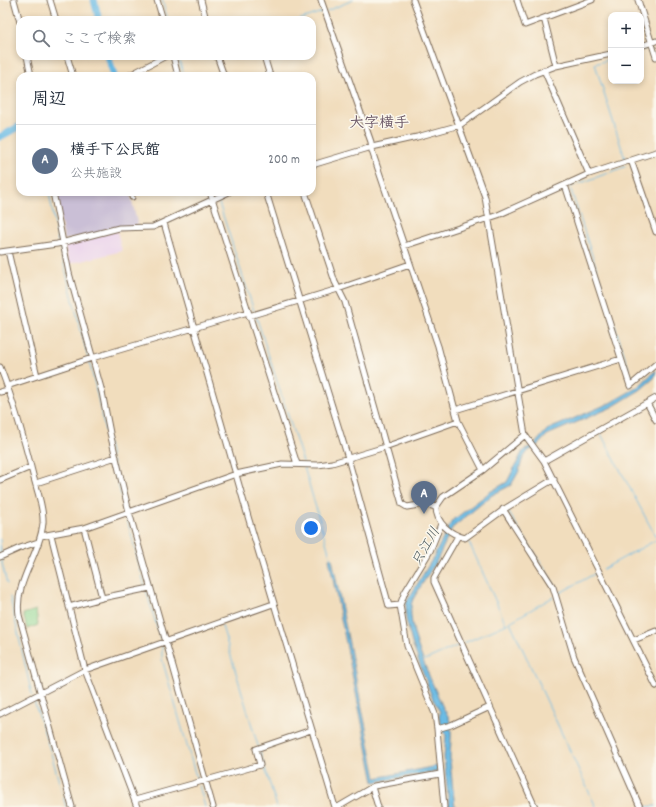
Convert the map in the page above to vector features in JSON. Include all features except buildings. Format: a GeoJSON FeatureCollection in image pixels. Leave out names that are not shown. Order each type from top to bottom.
{"type":"FeatureCollection","features":[{"type":"Feature","properties":{"kind":"street"},"geometry":{"type":"LineString","coordinates":[[14,0],[18,16]]}},
{"type":"Feature","properties":{"kind":"street"},"geometry":{"type":"LineString","coordinates":[[50,0],[55,16]]}},
{"type":"Feature","properties":{"kind":"street"},"geometry":{"type":"LineString","coordinates":[[157,0],[162,16]]}},
{"type":"Feature","properties":{"kind":"street"},"geometry":{"type":"LineString","coordinates":[[201,0],[205,16]]}},
{"type":"Feature","properties":{"kind":"street"},"geometry":{"type":"LineString","coordinates":[[321,0],[372,147],[438,346],[458,421],[483,470]]}},
{"type":"Feature","properties":{"kind":"street"},"geometry":{"type":"LineString","coordinates":[[413,0],[448,98],[460,125],[485,197],[490,218],[525,435],[544,460],[554,479],[656,686]]}},
{"type":"Feature","properties":{"kind":"street"},"geometry":{"type":"LineString","coordinates":[[517,0],[525,25],[592,0]]}},
{"type":"Feature","properties":{"kind":"street"},"geometry":{"type":"LineString","coordinates":[[638,0],[654,42],[656,57]]}},
{"type":"Feature","properties":{"kind":"street"},"geometry":{"type":"LineString","coordinates":[[544,18],[556,66]]}},
{"type":"Feature","properties":{"kind":"street"},"geometry":{"type":"LineString","coordinates":[[644,45],[654,42]]}},
{"type":"Feature","properties":{"kind":"street"},"geometry":{"type":"LineString","coordinates":[[316,164],[372,147],[417,137],[460,125],[520,82],[544,70],[608,55]]}},
{"type":"Feature","properties":{"kind":"street"},"geometry":{"type":"LineString","coordinates":[[28,60],[30,72]]}},
{"type":"Feature","properties":{"kind":"street"},"geometry":{"type":"LineString","coordinates":[[68,60],[72,72]]}},
{"type":"Feature","properties":{"kind":"street"},"geometry":{"type":"LineString","coordinates":[[136,72],[158,60]]}},
{"type":"Feature","properties":{"kind":"street"},"geometry":{"type":"LineString","coordinates":[[174,60],[177,72]]}},
{"type":"Feature","properties":{"kind":"street"},"geometry":{"type":"LineString","coordinates":[[218,60],[223,72]]}},
{"type":"Feature","properties":{"kind":"street"},"geometry":{"type":"LineString","coordinates":[[265,60],[269,72]]}},
{"type":"Feature","properties":{"kind":"street"},"geometry":{"type":"LineString","coordinates":[[544,70],[589,174]]}},
{"type":"Feature","properties":{"kind":"street"},"geometry":{"type":"LineString","coordinates":[[404,246],[490,218],[589,174],[656,152]]}},
{"type":"Feature","properties":{"kind":"street"},"geometry":{"type":"LineString","coordinates":[[631,160],[656,232]]}},
{"type":"Feature","properties":{"kind":"street"},"geometry":{"type":"LineString","coordinates":[[565,185],[630,386],[656,364]]}},
{"type":"Feature","properties":{"kind":"street"},"geometry":{"type":"LineString","coordinates":[[54,196],[60,243],[102,392],[127,513],[200,781],[213,807]]}},
{"type":"Feature","properties":{"kind":"street"},"geometry":{"type":"LineString","coordinates":[[213,196],[216,199],[298,464]]}},
{"type":"Feature","properties":{"kind":"street"},"geometry":{"type":"LineString","coordinates":[[0,252],[60,243],[119,228],[146,228],[164,223],[222,196]]}},
{"type":"Feature","properties":{"kind":"street"},"geometry":{"type":"LineString","coordinates":[[267,196],[348,458],[389,606],[400,605]]}},
{"type":"Feature","properties":{"kind":"street"},"geometry":{"type":"LineString","coordinates":[[306,196],[338,290],[345,302],[404,505],[407,507],[425,504],[436,507]]}},
{"type":"Feature","properties":{"kind":"street"},"geometry":{"type":"LineString","coordinates":[[164,223],[273,604],[336,807],[374,786],[440,770]]}},
{"type":"Feature","properties":{"kind":"street"},"geometry":{"type":"LineString","coordinates":[[8,251],[37,376]]}},
{"type":"Feature","properties":{"kind":"street"},"geometry":{"type":"LineString","coordinates":[[0,392],[37,376],[92,358],[194,328],[252,314],[338,290],[410,264]]}},
{"type":"Feature","properties":{"kind":"street"},"geometry":{"type":"LineString","coordinates":[[455,410],[622,359]]}},
{"type":"Feature","properties":{"kind":"street"},"geometry":{"type":"LineString","coordinates":[[0,367],[8,388],[36,483],[43,522],[41,536],[21,588],[18,606],[21,622],[72,807]]}},
{"type":"Feature","properties":{"kind":"street"},"geometry":{"type":"LineString","coordinates":[[544,460],[656,398]]}},
{"type":"Feature","properties":{"kind":"street"},"geometry":{"type":"LineString","coordinates":[[647,403],[656,420]]}},
{"type":"Feature","properties":{"kind":"street"},"geometry":{"type":"LineString","coordinates":[[41,536],[84,528],[236,474],[267,466],[332,463],[458,421]]}},
{"type":"Feature","properties":{"kind":"street"},"geometry":{"type":"LineString","coordinates":[[525,435],[483,470],[443,497],[436,507],[437,518],[441,524],[465,538],[503,509],[554,479]]}},
{"type":"Feature","properties":{"kind":"street"},"geometry":{"type":"LineString","coordinates":[[36,483],[116,458]]}},
{"type":"Feature","properties":{"kind":"street"},"geometry":{"type":"LineString","coordinates":[[0,480],[31,467]]}},
{"type":"Feature","properties":{"kind":"street"},"geometry":{"type":"LineString","coordinates":[[503,509],[553,587],[574,657],[640,807]]}},
{"type":"Feature","properties":{"kind":"street"},"geometry":{"type":"LineString","coordinates":[[441,524],[430,551],[405,592],[400,605],[407,646],[435,714],[439,729],[440,770],[444,807]]}},
{"type":"Feature","properties":{"kind":"street"},"geometry":{"type":"LineString","coordinates":[[84,528],[102,598]]}},
{"type":"Feature","properties":{"kind":"street"},"geometry":{"type":"LineString","coordinates":[[50,534],[86,670],[137,807]]}},
{"type":"Feature","properties":{"kind":"street"},"geometry":{"type":"LineString","coordinates":[[456,534],[434,578],[434,582],[535,807]]}},
{"type":"Feature","properties":{"kind":"street"},"geometry":{"type":"LineString","coordinates":[[1,556],[38,542]]}},
{"type":"Feature","properties":{"kind":"street"},"geometry":{"type":"LineString","coordinates":[[69,607],[147,588]]}},
{"type":"Feature","properties":{"kind":"street"},"geometry":{"type":"LineString","coordinates":[[0,714],[86,670],[273,604]]}},
{"type":"Feature","properties":{"kind":"street"},"geometry":{"type":"LineString","coordinates":[[634,640],[656,631]]}},
{"type":"Feature","properties":{"kind":"street"},"geometry":{"type":"LineString","coordinates":[[439,729],[490,707]]}},
{"type":"Feature","properties":{"kind":"street"},"geometry":{"type":"LineString","coordinates":[[135,800],[260,765],[256,749],[312,730]]}},
{"type":"Feature","properties":{"kind":"street"},"geometry":{"type":"LineString","coordinates":[[374,786],[378,807]]}},
{"type":"Feature","properties":{"kind":"shaded area"},"geometry":{"type":"Polygon","coordinates":[[[56,196],[131,196],[138,227],[64,240],[56,196]]]}},
{"type":"Feature","properties":{"kind":"shaded area"},"geometry":{"type":"Polygon","coordinates":[[[117,231],[122,251],[69,264],[64,244],[117,231]]]}},
{"type":"Feature","properties":{"kind":"green space"},"geometry":{"type":"Polygon","coordinates":[[[36,610],[38,625],[27,629],[23,614],[36,610]]]}},
{"type":"Feature","properties":{"kind":"water"},"geometry":{"type":"Polygon","coordinates":[[[656,370],[654,378],[640,390],[612,407],[547,435],[537,446],[528,451],[522,460],[519,471],[511,485],[492,495],[452,528],[437,560],[413,599],[411,609],[415,638],[444,710],[450,720],[450,758],[455,807],[449,807],[444,757],[446,736],[439,718],[440,712],[432,697],[412,643],[406,619],[406,603],[433,558],[452,521],[490,492],[507,482],[523,451],[535,444],[547,430],[610,403],[638,387],[656,370]]]}},
{"type":"Feature","properties":{"kind":"water"},"geometry":{"type":"Polygon","coordinates":[[[329,559],[332,559],[376,778],[437,766],[438,771],[374,782],[329,559]]]}},
{"type":"Feature","properties":{"kind":"waterway"},"geometry":{"type":"LineString","coordinates":[[94,0],[98,16]]}},
{"type":"Feature","properties":{"kind":"waterway"},"geometry":{"type":"LineString","coordinates":[[162,0],[167,16]]}},
{"type":"Feature","properties":{"kind":"waterway"},"geometry":{"type":"LineString","coordinates":[[327,11],[353,0]]}},
{"type":"Feature","properties":{"kind":"waterway"},"geometry":{"type":"LineString","coordinates":[[310,16],[322,12]]}},
{"type":"Feature","properties":{"kind":"waterway"},"geometry":{"type":"LineString","coordinates":[[644,49],[649,48]]}},
{"type":"Feature","properties":{"kind":"waterway"},"geometry":{"type":"LineString","coordinates":[[109,60],[113,72]]}},
{"type":"Feature","properties":{"kind":"waterway"},"geometry":{"type":"LineString","coordinates":[[179,60],[183,72]]}},
{"type":"Feature","properties":{"kind":"waterway"},"geometry":{"type":"LineString","coordinates":[[608,60],[595,64],[625,159]]}},
{"type":"Feature","properties":{"kind":"waterway"},"geometry":{"type":"LineString","coordinates":[[0,137],[16,128]]}},
{"type":"Feature","properties":{"kind":"waterway"},"geometry":{"type":"LineString","coordinates":[[627,166],[570,187],[633,382]]}},
{"type":"Feature","properties":{"kind":"waterway"},"geometry":{"type":"LineString","coordinates":[[50,196],[58,242]]}},
{"type":"Feature","properties":{"kind":"waterway"},"geometry":{"type":"LineString","coordinates":[[218,200],[254,311]]}},
{"type":"Feature","properties":{"kind":"waterway"},"geometry":{"type":"LineString","coordinates":[[59,245],[88,358]]}},
{"type":"Feature","properties":{"kind":"waterway"},"geometry":{"type":"LineString","coordinates":[[256,316],[303,462]]}},
{"type":"Feature","properties":{"kind":"waterway"},"geometry":{"type":"LineString","coordinates":[[89,361],[111,457]]}},
{"type":"Feature","properties":{"kind":"waterway"},"geometry":{"type":"LineString","coordinates":[[601,434],[656,537]]}},
{"type":"Feature","properties":{"kind":"waterway"},"geometry":{"type":"LineString","coordinates":[[112,460],[125,511]]}},
{"type":"Feature","properties":{"kind":"waterway"},"geometry":{"type":"LineString","coordinates":[[304,467],[331,559]]}},
{"type":"Feature","properties":{"kind":"waterway"},"geometry":{"type":"LineString","coordinates":[[507,510],[560,593]]}},
{"type":"Feature","properties":{"kind":"waterway"},"geometry":{"type":"LineString","coordinates":[[126,515],[145,587]]}},
{"type":"Feature","properties":{"kind":"waterway"},"geometry":{"type":"LineString","coordinates":[[0,539],[1,554]]}},
{"type":"Feature","properties":{"kind":"waterway"},"geometry":{"type":"LineString","coordinates":[[468,540],[506,624]]}},
{"type":"Feature","properties":{"kind":"waterway"},"geometry":{"type":"LineString","coordinates":[[603,569],[656,540]]}},
{"type":"Feature","properties":{"kind":"waterway"},"geometry":{"type":"LineString","coordinates":[[1,559],[7,584]]}},
{"type":"Feature","properties":{"kind":"waterway"},"geometry":{"type":"LineString","coordinates":[[558,594],[596,573]]}},
{"type":"Feature","properties":{"kind":"waterway"},"geometry":{"type":"LineString","coordinates":[[146,590],[161,641]]}},
{"type":"Feature","properties":{"kind":"waterway"},"geometry":{"type":"LineString","coordinates":[[10,597],[32,695]]}},
{"type":"Feature","properties":{"kind":"waterway"},"geometry":{"type":"LineString","coordinates":[[553,597],[510,622],[596,807]]}},
{"type":"Feature","properties":{"kind":"waterway"},"geometry":{"type":"LineString","coordinates":[[464,643],[509,623]]}},
{"type":"Feature","properties":{"kind":"waterway"},"geometry":{"type":"LineString","coordinates":[[222,626],[258,746]]}},
{"type":"Feature","properties":{"kind":"waterway"},"geometry":{"type":"LineString","coordinates":[[423,661],[459,645]]}},
{"type":"Feature","properties":{"kind":"waterway"},"geometry":{"type":"LineString","coordinates":[[162,646],[162,659],[197,780]]}},
{"type":"Feature","properties":{"kind":"waterway"},"geometry":{"type":"LineString","coordinates":[[33,698],[51,753],[66,807]]}},
{"type":"Feature","properties":{"kind":"waterway"},"geometry":{"type":"LineString","coordinates":[[259,749],[277,807]]}},
{"type":"Feature","properties":{"kind":"waterway"},"geometry":{"type":"LineString","coordinates":[[199,785],[205,807]]}},
{"type":"Feature","properties":{"kind":"waterway"},"geometry":{"type":"LineString","coordinates":[[644,807],[656,806]]}},
{"type":"Feature","properties":{"kind":"place","name":"横手下公民館"},"geometry":{"type":"Point","coordinates":[424,514]}},
{"type":"Feature","properties":{"kind":"district","name":"大字横手"},"geometry":{"type":"Point","coordinates":[379,122]}},
{"type":"Feature","properties":{"kind":"water label","name":"只江川"},"geometry":{"type":"Point","coordinates":[425,546]}}]}
